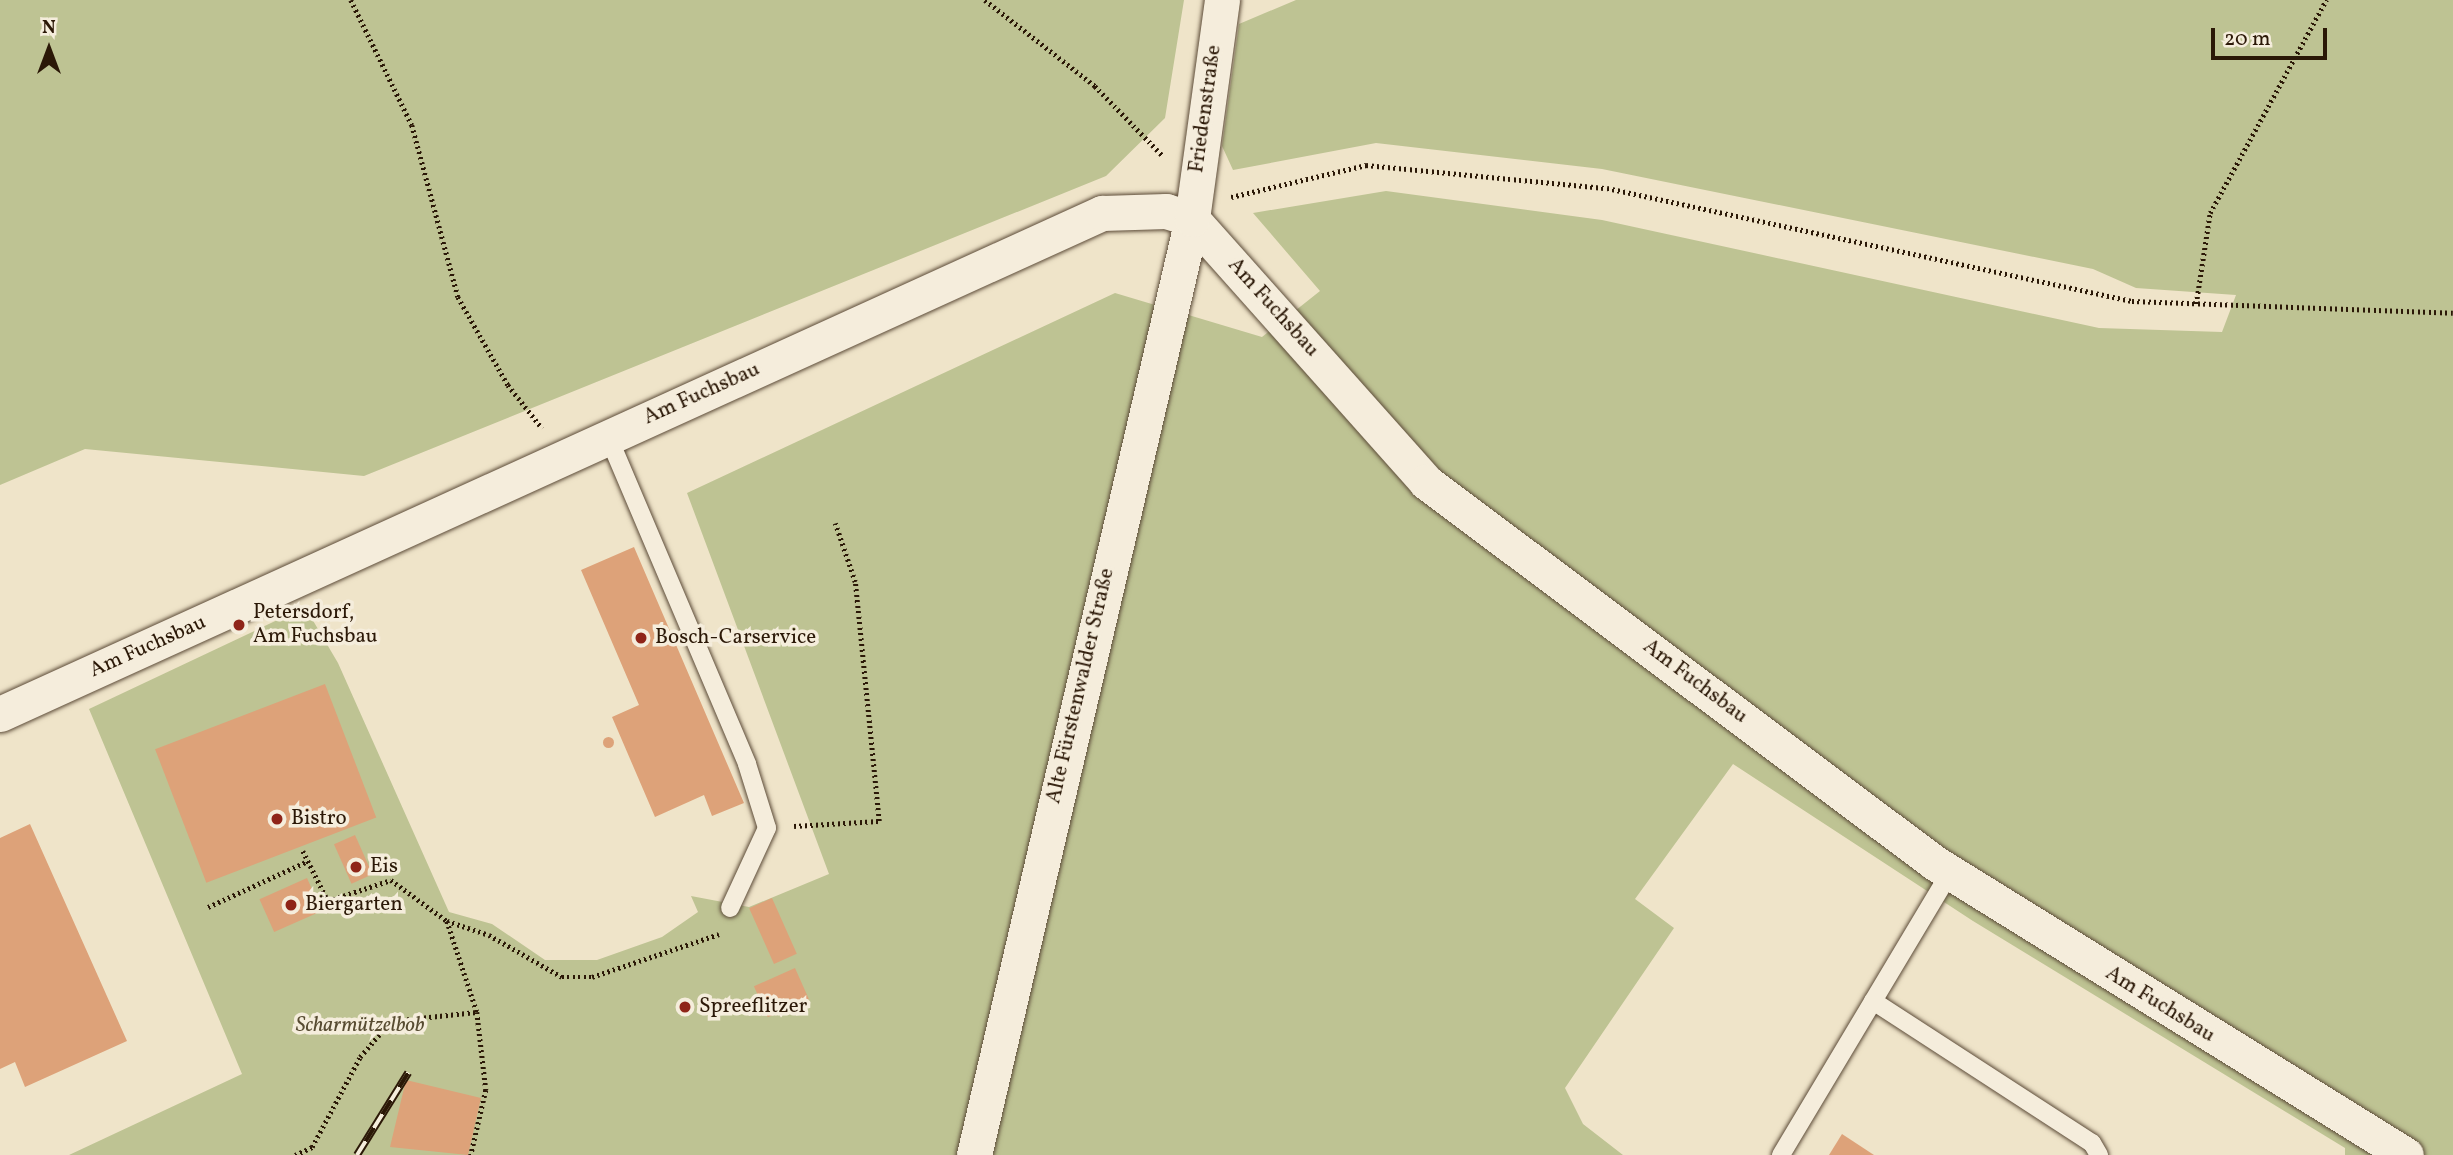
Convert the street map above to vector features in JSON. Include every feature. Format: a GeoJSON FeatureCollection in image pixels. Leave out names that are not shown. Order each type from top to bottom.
{"type":"FeatureCollection","features":[{"type":"Feature","properties":{"kind":"street","name":"Friedenstraße"},"geometry":{"type":"LineString","coordinates":[[1192,219],[1222,0]]}},
{"type":"Feature","properties":{"kind":"street","name":"Am Fuchsbau"},"geometry":{"type":"LineString","coordinates":[[0,714],[1102,212],[1166,211],[1192,219],[1426,482],[1950,873],[2406,1155]]}},
{"type":"Feature","properties":{"kind":"street","name":"Alte Fürstenwalder Straße"},"geometry":{"type":"LineString","coordinates":[[974,1155],[1192,219]]}},
{"type":"Feature","properties":{"kind":"lane"},"geometry":{"type":"LineString","coordinates":[[608,436],[747,764],[767,828],[730,908]]}},
{"type":"Feature","properties":{"kind":"lane"},"geometry":{"type":"LineString","coordinates":[[1781,1155],[1950,873]]}},
{"type":"Feature","properties":{"kind":"lane"},"geometry":{"type":"LineString","coordinates":[[1873,1001],[2092,1143],[2099,1155]]}},
{"type":"Feature","properties":{"kind":"path"},"geometry":{"type":"LineString","coordinates":[[351,0],[412,125],[458,297],[508,385],[564,456]]}},
{"type":"Feature","properties":{"kind":"path"},"geometry":{"type":"LineString","coordinates":[[985,0],[1095,86],[1163,156],[1192,219],[1243,191],[1366,165],[1607,188],[2132,301],[2453,313]]}},
{"type":"Feature","properties":{"kind":"path"},"geometry":{"type":"LineString","coordinates":[[2196,304],[2210,213],[2326,0]]}},
{"type":"Feature","properties":{"kind":"path"},"geometry":{"type":"LineString","coordinates":[[767,828],[879,821],[855,582],[835,523]]}},
{"type":"Feature","properties":{"kind":"path"},"geometry":{"type":"LineString","coordinates":[[303,850],[328,901],[391,880],[447,921],[489,935],[562,977],[592,977],[728,931],[730,908]]}},
{"type":"Feature","properties":{"kind":"path"},"geometry":{"type":"LineString","coordinates":[[208,907],[308,861]]}},
{"type":"Feature","properties":{"kind":"path"},"geometry":{"type":"LineString","coordinates":[[447,921],[477,1012],[486,1090],[471,1155]]}},
{"type":"Feature","properties":{"kind":"path"},"geometry":{"type":"LineString","coordinates":[[295,1155],[312,1147],[360,1057],[391,1021],[477,1012]]}},
{"type":"Feature","properties":{"kind":"green space"},"geometry":{"type":"Polygon","coordinates":[[[0,0],[1184,0],[1165,118],[1106,176],[364,476],[85,449],[0,485],[0,0]]]}},
{"type":"Feature","properties":{"kind":"green space"},"geometry":{"type":"Polygon","coordinates":[[[1296,0],[2453,0],[2453,1155],[2345,1155],[2345,1148],[1973,921],[1733,764],[1635,899],[1674,928],[1565,1088],[1583,1124],[1623,1155],[69,1155],[242,1074],[89,709],[305,607],[338,663],[449,912],[492,924],[545,960],[597,960],[662,937],[698,912],[691,896],[749,907],[829,874],[687,493],[1115,293],[1262,337],[1320,291],[1253,213],[1386,191],[1602,220],[2099,328],[2222,332],[2236,295],[2136,288],[2093,269],[1602,169],[1376,143],[1233,170],[1222,146],[1239,24],[1296,0]]]}},
{"type":"Feature","properties":{"kind":"building","name":"Bosch-Carservice"},"geometry":{"type":"Polygon","coordinates":[[[634,547],[744,803],[712,816],[704,795],[655,817],[612,717],[639,705],[581,570],[634,547]]]}},
{"type":"Feature","properties":{"kind":"building"},"geometry":{"type":"Polygon","coordinates":[[[325,684],[376,818],[206,883],[155,749],[325,684]]]}},
{"type":"Feature","properties":{"kind":"building"},"geometry":{"type":"Polygon","coordinates":[[[608,737],[612,738],[612,746],[608,747],[604,746],[603,742],[604,738],[608,737]]]}},
{"type":"Feature","properties":{"kind":"building"},"geometry":{"type":"Polygon","coordinates":[[[30,824],[127,1041],[25,1087],[15,1062],[0,1069],[0,838],[30,824]]]}},
{"type":"Feature","properties":{"kind":"building"},"geometry":{"type":"Polygon","coordinates":[[[355,835],[372,874],[351,884],[334,844],[355,835]]]}},
{"type":"Feature","properties":{"kind":"building","name":"Biergarten"},"geometry":{"type":"Polygon","coordinates":[[[307,878],[322,911],[274,932],[259,899],[307,878]]]}},
{"type":"Feature","properties":{"kind":"building"},"geometry":{"type":"Polygon","coordinates":[[[772,898],[797,954],[774,964],[749,908],[772,898]]]}},
{"type":"Feature","properties":{"kind":"building"},"geometry":{"type":"Polygon","coordinates":[[[795,968],[809,999],[768,1017],[754,986],[795,968]]]}},
{"type":"Feature","properties":{"kind":"building","name":"Scharmützelbob"},"geometry":{"type":"Polygon","coordinates":[[[406,1080],[481,1098],[468,1155],[390,1147],[406,1080]]]}},
{"type":"Feature","properties":{"kind":"building"},"geometry":{"type":"Polygon","coordinates":[[[1842,1134],[1874,1155],[1829,1155],[1842,1134]]]}},
{"type":"Feature","properties":{"kind":"railway"},"geometry":{"type":"LineString","coordinates":[[357,1155],[408,1073]]}},
{"type":"Feature","properties":{"kind":"place","name":"Petersdorf, Am Fuchsbau"},"geometry":{"type":"Point","coordinates":[239,625]}},
{"type":"Feature","properties":{"kind":"place","name":"Bosch-Carservice"},"geometry":{"type":"Point","coordinates":[641,638]}},
{"type":"Feature","properties":{"kind":"place","name":"Bistro"},"geometry":{"type":"Point","coordinates":[277,819]}},
{"type":"Feature","properties":{"kind":"place","name":"Eis"},"geometry":{"type":"Point","coordinates":[356,867]}},
{"type":"Feature","properties":{"kind":"place","name":"Biergarten"},"geometry":{"type":"Point","coordinates":[291,905]}},
{"type":"Feature","properties":{"kind":"place","name":"Spreeflitzer"},"geometry":{"type":"Point","coordinates":[685,1007]}}]}
